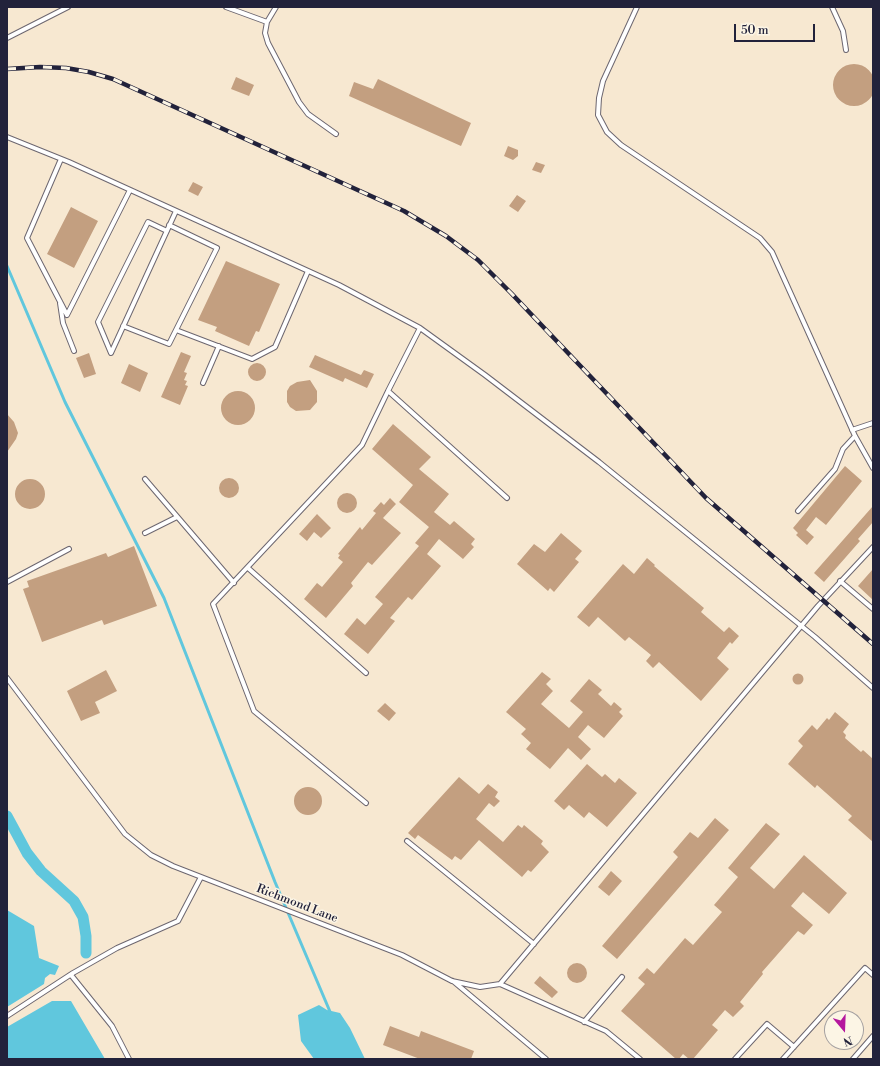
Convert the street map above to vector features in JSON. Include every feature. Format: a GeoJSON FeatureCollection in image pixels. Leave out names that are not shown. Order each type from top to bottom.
{"type":"FeatureCollection","features":[{"type":"Feature","properties":{"kind":"lane"},"geometry":{"type":"LineString","coordinates":[[7,38],[68,7]]}},
{"type":"Feature","properties":{"kind":"lane"},"geometry":{"type":"LineString","coordinates":[[226,7],[267,22]]}},
{"type":"Feature","properties":{"kind":"lane"},"geometry":{"type":"LineString","coordinates":[[276,7],[267,22],[265,33],[268,43],[299,102],[308,114],[336,134]]}},
{"type":"Feature","properties":{"kind":"lane"},"geometry":{"type":"LineString","coordinates":[[637,7],[603,81],[599,98],[598,115],[607,132],[621,145],[760,238],[772,252],[852,430],[873,468]]}},
{"type":"Feature","properties":{"kind":"lane"},"geometry":{"type":"LineString","coordinates":[[832,7],[843,31],[846,50]]}},
{"type":"Feature","properties":{"kind":"lane"},"geometry":{"type":"LineString","coordinates":[[7,137],[61,159],[339,285],[420,328],[485,375],[599,462],[801,626],[873,688]]}},
{"type":"Feature","properties":{"kind":"lane"},"geometry":{"type":"LineString","coordinates":[[61,159],[27,238],[67,315],[130,190]]}},
{"type":"Feature","properties":{"kind":"lane"},"geometry":{"type":"LineString","coordinates":[[167,231],[148,222],[98,322],[111,353],[167,231],[169,225],[176,211]]}},
{"type":"Feature","properties":{"kind":"lane"},"geometry":{"type":"LineString","coordinates":[[123,326],[169,344],[218,248],[169,225]]}},
{"type":"Feature","properties":{"kind":"lane"},"geometry":{"type":"LineString","coordinates":[[176,330],[252,359],[275,347],[308,271]]}},
{"type":"Feature","properties":{"kind":"lane"},"geometry":{"type":"LineString","coordinates":[[59,299],[63,323],[74,352]]}},
{"type":"Feature","properties":{"kind":"lane"},"geometry":{"type":"LineString","coordinates":[[366,803],[254,711],[213,604],[362,445],[420,328]]}},
{"type":"Feature","properties":{"kind":"lane"},"geometry":{"type":"LineString","coordinates":[[202,383],[219,346]]}},
{"type":"Feature","properties":{"kind":"lane"},"geometry":{"type":"LineString","coordinates":[[388,391],[508,498]]}},
{"type":"Feature","properties":{"kind":"lane"},"geometry":{"type":"LineString","coordinates":[[852,430],[873,424]]}},
{"type":"Feature","properties":{"kind":"lane"},"geometry":{"type":"LineString","coordinates":[[798,510],[835,469],[842,449],[855,436]]}},
{"type":"Feature","properties":{"kind":"lane"},"geometry":{"type":"LineString","coordinates":[[145,479],[234,583]]}},
{"type":"Feature","properties":{"kind":"lane"},"geometry":{"type":"LineString","coordinates":[[145,533],[177,517]]}},
{"type":"Feature","properties":{"kind":"lane"},"geometry":{"type":"LineString","coordinates":[[640,1059],[606,1032],[500,984],[801,626],[840,581],[872,548]]}},
{"type":"Feature","properties":{"kind":"lane"},"geometry":{"type":"LineString","coordinates":[[7,582],[69,549]]}},
{"type":"Feature","properties":{"kind":"lane"},"geometry":{"type":"LineString","coordinates":[[248,568],[366,674]]}},
{"type":"Feature","properties":{"kind":"lane"},"geometry":{"type":"LineString","coordinates":[[840,581],[873,609]]}},
{"type":"Feature","properties":{"kind":"lane","name":"Richmond Lane"},"geometry":{"type":"LineString","coordinates":[[7,678],[125,834],[151,854],[173,866],[402,955],[452,981],[480,987],[500,984]]}},
{"type":"Feature","properties":{"kind":"lane"},"geometry":{"type":"LineString","coordinates":[[407,841],[534,944]]}},
{"type":"Feature","properties":{"kind":"lane"},"geometry":{"type":"LineString","coordinates":[[7,1016],[71,975],[117,948],[178,921],[203,878]]}},
{"type":"Feature","properties":{"kind":"lane"},"geometry":{"type":"LineString","coordinates":[[783,1059],[865,968],[873,974]]}},
{"type":"Feature","properties":{"kind":"lane"},"geometry":{"type":"LineString","coordinates":[[71,975],[112,1026],[129,1059]]}},
{"type":"Feature","properties":{"kind":"lane"},"geometry":{"type":"LineString","coordinates":[[584,1022],[622,977]]}},
{"type":"Feature","properties":{"kind":"lane"},"geometry":{"type":"LineString","coordinates":[[452,981],[546,1059]]}},
{"type":"Feature","properties":{"kind":"lane"},"geometry":{"type":"LineString","coordinates":[[735,1059],[767,1024],[794,1047]]}},
{"type":"Feature","properties":{"kind":"lane"},"geometry":{"type":"LineString","coordinates":[[853,1059],[873,1036]]}},
{"type":"Feature","properties":{"kind":"water"},"geometry":{"type":"Polygon","coordinates":[[[7,910],[34,926],[39,958],[59,966],[55,975],[50,974],[45,978],[44,984],[7,1007],[7,910]]]}},
{"type":"Feature","properties":{"kind":"water"},"geometry":{"type":"Polygon","coordinates":[[[52,1001],[71,1001],[105,1059],[7,1059],[7,1027],[52,1001]]]}},
{"type":"Feature","properties":{"kind":"water"},"geometry":{"type":"Polygon","coordinates":[[[319,1005],[327,1010],[340,1013],[350,1028],[365,1059],[314,1059],[301,1041],[298,1015],[319,1005]]]}},
{"type":"Feature","properties":{"kind":"building"},"geometry":{"type":"Polygon","coordinates":[[[850,64],[858,64],[869,70],[875,81],[875,89],[869,100],[858,106],[850,106],[839,100],[833,89],[833,81],[839,70],[850,64]]]}},
{"type":"Feature","properties":{"kind":"building"},"geometry":{"type":"Polygon","coordinates":[[[236,77],[254,85],[249,96],[231,89],[236,77]]]}},
{"type":"Feature","properties":{"kind":"building"},"geometry":{"type":"Polygon","coordinates":[[[378,79],[471,123],[461,146],[349,96],[354,82],[373,89],[378,79]]]}},
{"type":"Feature","properties":{"kind":"building"},"geometry":{"type":"Polygon","coordinates":[[[508,146],[518,150],[518,156],[513,160],[504,156],[508,146]]]}},
{"type":"Feature","properties":{"kind":"building"},"geometry":{"type":"Polygon","coordinates":[[[536,162],[545,165],[541,173],[532,170],[536,162]]]}},
{"type":"Feature","properties":{"kind":"building"},"geometry":{"type":"Polygon","coordinates":[[[193,182],[203,187],[198,196],[188,191],[193,182]]]}},
{"type":"Feature","properties":{"kind":"building"},"geometry":{"type":"Polygon","coordinates":[[[517,195],[526,201],[518,212],[509,206],[517,195]]]}},
{"type":"Feature","properties":{"kind":"building"},"geometry":{"type":"Polygon","coordinates":[[[71,207],[98,221],[74,268],[47,254],[71,207]]]}},
{"type":"Feature","properties":{"kind":"building"},"geometry":{"type":"Polygon","coordinates":[[[226,261],[280,284],[259,332],[256,331],[249,346],[215,331],[217,327],[198,320],[226,261]]]}},
{"type":"Feature","properties":{"kind":"building"},"geometry":{"type":"Polygon","coordinates":[[[181,352],[191,356],[184,372],[187,373],[184,380],[187,381],[185,385],[188,386],[180,405],[161,397],[181,352]]]}},
{"type":"Feature","properties":{"kind":"building"},"geometry":{"type":"Polygon","coordinates":[[[89,353],[96,374],[84,378],[76,358],[89,353]]]}},
{"type":"Feature","properties":{"kind":"building"},"geometry":{"type":"Polygon","coordinates":[[[315,355],[361,375],[364,370],[374,374],[367,388],[345,378],[343,382],[309,367],[315,355]]]}},
{"type":"Feature","properties":{"kind":"building"},"geometry":{"type":"Polygon","coordinates":[[[257,363],[263,366],[266,372],[263,378],[257,381],[251,378],[248,372],[251,366],[257,363]]]}},
{"type":"Feature","properties":{"kind":"building"},"geometry":{"type":"Polygon","coordinates":[[[129,364],[148,373],[140,392],[121,383],[129,364]]]}},
{"type":"Feature","properties":{"kind":"building"},"geometry":{"type":"Polygon","coordinates":[[[310,380],[317,391],[317,402],[310,410],[296,411],[290,407],[287,402],[287,391],[290,386],[297,382],[310,380]]]}},
{"type":"Feature","properties":{"kind":"building"},"geometry":{"type":"Polygon","coordinates":[[[235,391],[241,391],[245,392],[252,398],[255,408],[254,415],[248,422],[241,425],[235,425],[231,424],[224,418],[221,411],[221,405],[222,401],[228,394],[235,391]]]}},
{"type":"Feature","properties":{"kind":"building"},"geometry":{"type":"Polygon","coordinates":[[[7,414],[14,422],[18,433],[16,439],[7,452],[7,414]]]}},
{"type":"Feature","properties":{"kind":"building"},"geometry":{"type":"Polygon","coordinates":[[[393,424],[431,457],[419,469],[449,494],[434,512],[450,525],[454,521],[475,539],[471,544],[474,547],[463,559],[439,539],[427,554],[441,566],[412,600],[408,597],[390,618],[395,621],[368,654],[344,634],[357,618],[365,625],[383,604],[375,597],[419,546],[415,543],[429,527],[399,502],[413,485],[372,449],[393,424]]]}},
{"type":"Feature","properties":{"kind":"building"},"geometry":{"type":"Polygon","coordinates":[[[845,466],[862,481],[826,525],[816,517],[806,530],[814,537],[807,545],[796,535],[798,533],[793,528],[845,466]]]}},
{"type":"Feature","properties":{"kind":"building"},"geometry":{"type":"Polygon","coordinates":[[[229,478],[236,481],[239,488],[236,495],[229,498],[222,495],[219,488],[222,481],[229,478]]]}},
{"type":"Feature","properties":{"kind":"building"},"geometry":{"type":"Polygon","coordinates":[[[30,479],[41,483],[45,494],[41,505],[30,509],[19,505],[15,494],[19,483],[30,479]]]}},
{"type":"Feature","properties":{"kind":"building"},"geometry":{"type":"Polygon","coordinates":[[[347,493],[354,496],[357,503],[354,510],[347,513],[340,510],[337,503],[340,496],[347,493]]]}},
{"type":"Feature","properties":{"kind":"building"},"geometry":{"type":"Polygon","coordinates":[[[390,498],[396,504],[383,518],[401,533],[372,565],[368,562],[351,583],[353,586],[326,618],[304,599],[317,583],[322,587],[343,562],[338,558],[340,555],[338,554],[360,527],[362,530],[376,513],[373,511],[381,502],[384,505],[390,498]]]}},
{"type":"Feature","properties":{"kind":"building"},"geometry":{"type":"Polygon","coordinates":[[[873,506],[873,522],[858,539],[860,541],[824,582],[814,573],[873,506]]]}},
{"type":"Feature","properties":{"kind":"building"},"geometry":{"type":"Polygon","coordinates":[[[317,514],[331,528],[321,538],[314,532],[307,541],[299,534],[317,514]]]}},
{"type":"Feature","properties":{"kind":"building"},"geometry":{"type":"Polygon","coordinates":[[[561,533],[582,551],[575,559],[579,562],[554,592],[550,588],[548,591],[517,564],[534,544],[545,552],[561,533]]]}},
{"type":"Feature","properties":{"kind":"building"},"geometry":{"type":"Polygon","coordinates":[[[134,546],[157,606],[104,625],[102,620],[42,642],[23,589],[29,587],[27,581],[106,553],[108,557],[134,546]]]}},
{"type":"Feature","properties":{"kind":"building"},"geometry":{"type":"Polygon","coordinates":[[[647,558],[655,565],[654,566],[704,608],[701,612],[724,632],[729,627],[739,636],[732,644],[730,642],[717,658],[729,669],[701,701],[659,662],[653,668],[646,661],[651,655],[629,637],[625,641],[598,617],[589,627],[577,617],[623,564],[634,574],[647,558]]]}},
{"type":"Feature","properties":{"kind":"building"},"geometry":{"type":"Polygon","coordinates":[[[873,569],[873,600],[858,586],[873,569]]]}},
{"type":"Feature","properties":{"kind":"building"},"geometry":{"type":"Polygon","coordinates":[[[106,670],[117,691],[95,702],[100,713],[81,721],[67,691],[106,670]]]}},
{"type":"Feature","properties":{"kind":"building"},"geometry":{"type":"Polygon","coordinates":[[[542,672],[551,679],[546,684],[553,691],[541,704],[569,728],[583,712],[570,701],[589,679],[602,690],[598,694],[611,706],[614,702],[622,709],[619,712],[623,716],[604,738],[588,725],[578,737],[591,749],[581,760],[568,748],[550,769],[526,749],[531,743],[521,734],[526,729],[506,712],[542,672]]]}},
{"type":"Feature","properties":{"kind":"building"},"geometry":{"type":"Polygon","coordinates":[[[796,674],[800,674],[802,675],[802,683],[796,684],[793,681],[793,677],[796,674]]]}},
{"type":"Feature","properties":{"kind":"building"},"geometry":{"type":"Polygon","coordinates":[[[385,703],[396,713],[389,721],[377,711],[385,703]]]}},
{"type":"Feature","properties":{"kind":"building"},"geometry":{"type":"Polygon","coordinates":[[[835,712],[849,724],[843,732],[846,735],[845,738],[861,752],[863,750],[873,759],[873,842],[848,820],[852,816],[817,785],[815,788],[788,764],[803,746],[798,741],[812,725],[817,730],[827,718],[829,720],[835,712]]]}},
{"type":"Feature","properties":{"kind":"building"},"geometry":{"type":"Polygon","coordinates":[[[587,764],[602,777],[605,774],[615,783],[619,778],[637,793],[607,827],[589,812],[584,818],[569,805],[564,810],[554,801],[587,764]]]}},
{"type":"Feature","properties":{"kind":"building"},"geometry":{"type":"Polygon","coordinates":[[[459,777],[479,794],[488,784],[498,792],[495,797],[500,801],[494,807],[489,803],[476,819],[503,842],[518,825],[522,828],[524,825],[543,841],[541,844],[549,852],[531,872],[528,870],[522,877],[479,840],[461,860],[455,856],[452,860],[418,835],[415,839],[408,833],[459,777]]]}},
{"type":"Feature","properties":{"kind":"building"},"geometry":{"type":"Polygon","coordinates":[[[308,787],[318,791],[322,801],[318,811],[308,815],[298,811],[294,801],[298,791],[308,787]]]}},
{"type":"Feature","properties":{"kind":"building"},"geometry":{"type":"Polygon","coordinates":[[[715,818],[729,830],[617,959],[602,946],[678,857],[673,852],[690,832],[698,838],[715,818]]]}},
{"type":"Feature","properties":{"kind":"building"},"geometry":{"type":"Polygon","coordinates":[[[766,823],[780,834],[750,868],[774,889],[804,855],[847,893],[829,914],[803,892],[791,906],[813,925],[804,935],[798,931],[762,972],[763,974],[740,1002],[744,1006],[733,1017],[725,1010],[712,1025],[718,1030],[693,1059],[689,1059],[683,1054],[679,1059],[676,1059],[621,1011],[645,984],[638,978],[647,968],[654,974],[685,938],[693,945],[722,912],[714,905],[738,877],[728,868],[766,823]]]}},
{"type":"Feature","properties":{"kind":"building"},"geometry":{"type":"Polygon","coordinates":[[[611,871],[622,881],[609,896],[598,887],[611,871]]]}},
{"type":"Feature","properties":{"kind":"building"},"geometry":{"type":"Polygon","coordinates":[[[577,963],[584,966],[587,973],[584,980],[577,983],[570,980],[567,973],[570,966],[577,963]]]}},
{"type":"Feature","properties":{"kind":"building"},"geometry":{"type":"Polygon","coordinates":[[[540,976],[558,992],[552,998],[534,983],[540,976]]]}},
{"type":"Feature","properties":{"kind":"building"},"geometry":{"type":"Polygon","coordinates":[[[390,1026],[419,1037],[421,1031],[474,1051],[471,1059],[420,1059],[383,1045],[390,1026]]]}},
{"type":"Feature","properties":{"kind":"waterway"},"geometry":{"type":"LineString","coordinates":[[7,266],[65,402],[164,598],[275,882],[331,1014]]}},
{"type":"Feature","properties":{"kind":"waterway"},"geometry":{"type":"LineString","coordinates":[[7,816],[27,853],[41,871],[74,901],[83,917],[86,936],[86,953]]}},
{"type":"Feature","properties":{"kind":"railway"},"geometry":{"type":"LineString","coordinates":[[7,69],[40,67],[66,68],[89,72],[113,79],[404,211],[446,236],[478,260],[511,293],[706,498],[873,644]]}}]}
